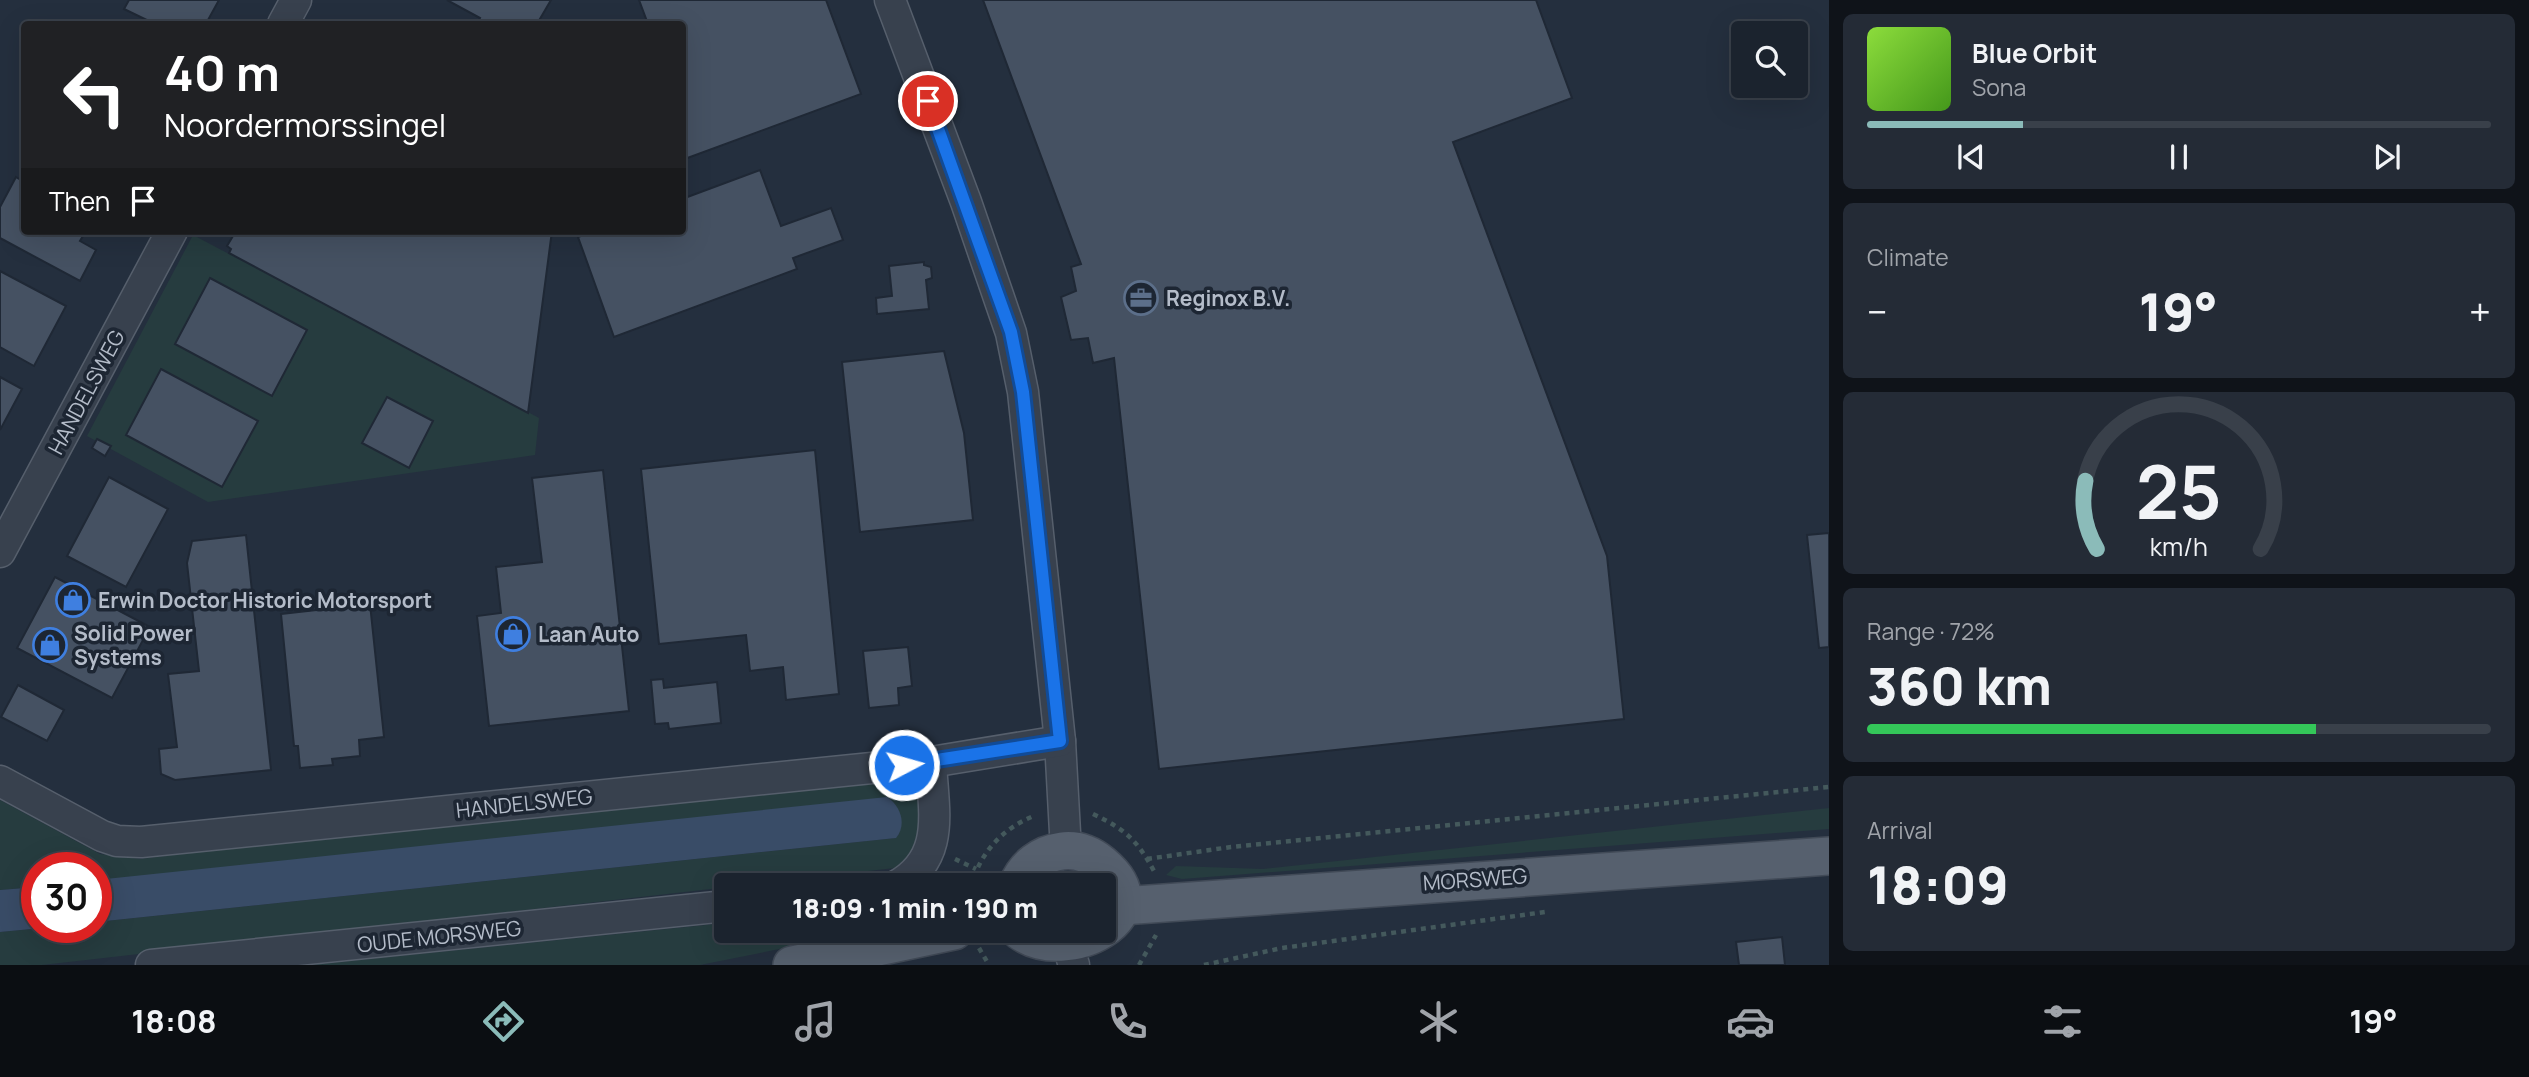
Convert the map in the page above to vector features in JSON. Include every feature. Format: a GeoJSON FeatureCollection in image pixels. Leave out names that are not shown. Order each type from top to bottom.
{"type":"FeatureCollection","features":[{"type":"Feature","properties":{"kind":"main road"},"geometry":{"type":"LineString","coordinates":[[1025,873],[1039,858],[1066,850],[1094,858],[1105,866],[1117,884],[1122,905],[1120,919],[1107,942],[1097,951],[1073,962],[1043,954],[1029,943]]}},
{"type":"Feature","properties":{"kind":"main road","name":"MORSWEG"},"geometry":{"type":"LineString","coordinates":[[1122,905],[1829,856]]}},
{"type":"Feature","properties":{"kind":"main road"},"geometry":{"type":"LineString","coordinates":[[792,965],[897,943]]}},
{"type":"Feature","properties":{"kind":"street"},"geometry":{"type":"LineString","coordinates":[[285,21],[296,0]]}},
{"type":"Feature","properties":{"kind":"street"},"geometry":{"type":"LineString","coordinates":[[890,0],[966,202],[1011,332],[1023,392],[1060,741],[1066,850]]}},
{"type":"Feature","properties":{"kind":"street","name":"HANDELSWEG"},"geometry":{"type":"LineString","coordinates":[[0,552],[170,235]]}},
{"type":"Feature","properties":{"kind":"street","name":"HANDELSWEG"},"geometry":{"type":"LineString","coordinates":[[0,780],[102,836],[117,841],[141,842],[931,762],[1060,741]]}},
{"type":"Feature","properties":{"kind":"street"},"geometry":{"type":"LineString","coordinates":[[914,873],[932,848],[934,831],[931,762]]}},
{"type":"Feature","properties":{"kind":"street","name":"OUDE MORSWEG"},"geometry":{"type":"LineString","coordinates":[[151,965],[714,907]]}},
{"type":"Feature","properties":{"kind":"path"},"geometry":{"type":"LineString","coordinates":[[1147,859],[1231,847],[1829,787]]}},
{"type":"Feature","properties":{"kind":"path","name":"MORSWEG"},"geometry":{"type":"LineString","coordinates":[[1204,965],[1282,948],[1548,911]]}},
{"type":"Feature","properties":{"kind":"green space"},"geometry":{"type":"Polygon","coordinates":[[[193,235],[539,418],[535,455],[208,502],[87,436],[193,235]]]}},
{"type":"Feature","properties":{"kind":"green space"},"geometry":{"type":"Polygon","coordinates":[[[901,778],[913,783],[921,795],[923,838],[911,857],[895,868],[851,873],[714,873],[714,889],[42,965],[0,965],[0,932],[21,930],[21,943],[112,943],[112,920],[895,838],[899,834],[112,879],[112,856],[140,859],[506,816],[901,778]]]}},
{"type":"Feature","properties":{"kind":"green space"},"geometry":{"type":"Polygon","coordinates":[[[0,800],[96,852],[21,852],[21,888],[0,890],[0,800]]]}},
{"type":"Feature","properties":{"kind":"green space"},"geometry":{"type":"Polygon","coordinates":[[[1829,808],[1829,829],[1182,879],[1166,875],[1176,866],[1263,869],[1829,808]]]}},
{"type":"Feature","properties":{"kind":"green space"},"geometry":{"type":"Polygon","coordinates":[[[714,924],[714,943],[810,943],[700,965],[309,965],[714,924]]]}},
{"type":"Feature","properties":{"kind":"water"},"geometry":{"type":"Polygon","coordinates":[[[887,797],[899,810],[902,822],[896,838],[112,920],[112,878],[887,797]]]}},
{"type":"Feature","properties":{"kind":"water"},"geometry":{"type":"Polygon","coordinates":[[[21,888],[21,930],[0,932],[0,890],[21,888]]]}},
{"type":"Feature","properties":{"kind":"building"},"geometry":{"type":"Polygon","coordinates":[[[129,0],[219,0],[208,20],[210,21],[149,21],[124,9],[129,0]]]}},
{"type":"Feature","properties":{"kind":"building"},"geometry":{"type":"Polygon","coordinates":[[[447,0],[551,0],[539,21],[478,21],[480,18],[447,0]]]}},
{"type":"Feature","properties":{"kind":"building"},"geometry":{"type":"Polygon","coordinates":[[[639,0],[826,0],[861,94],[686,159],[686,21],[647,21],[639,0]]]}},
{"type":"Feature","properties":{"kind":"building"},"geometry":{"type":"Polygon","coordinates":[[[983,0],[1536,0],[1572,98],[1453,142],[1607,556],[1624,719],[1159,769],[1114,358],[1093,363],[1088,338],[1071,340],[1061,297],[1076,291],[1071,267],[1081,264],[983,0]]]}},
{"type":"Feature","properties":{"kind":"building"},"geometry":{"type":"Polygon","coordinates":[[[760,170],[781,226],[831,208],[843,240],[793,258],[797,269],[614,337],[578,237],[686,235],[686,198],[760,170]]]}},
{"type":"Feature","properties":{"kind":"building"},"geometry":{"type":"Polygon","coordinates":[[[16,177],[21,180],[21,235],[84,235],[80,241],[96,250],[80,281],[0,238],[0,207],[16,177]]]}},
{"type":"Feature","properties":{"kind":"building"},"geometry":{"type":"Polygon","coordinates":[[[234,235],[551,235],[528,413],[229,253],[231,249],[227,246],[234,235]]]}},
{"type":"Feature","properties":{"kind":"building"},"geometry":{"type":"Polygon","coordinates":[[[924,262],[924,265],[931,267],[932,278],[926,280],[929,309],[877,314],[876,298],[892,296],[889,266],[924,262]]]}},
{"type":"Feature","properties":{"kind":"building"},"geometry":{"type":"Polygon","coordinates":[[[0,271],[66,306],[34,366],[0,347],[0,271]]]}},
{"type":"Feature","properties":{"kind":"building"},"geometry":{"type":"Polygon","coordinates":[[[210,278],[307,330],[272,396],[175,344],[210,278]]]}},
{"type":"Feature","properties":{"kind":"building"},"geometry":{"type":"Polygon","coordinates":[[[944,351],[964,433],[973,520],[860,532],[842,362],[944,351]]]}},
{"type":"Feature","properties":{"kind":"building"},"geometry":{"type":"Polygon","coordinates":[[[161,369],[258,421],[222,487],[126,435],[161,369]]]}},
{"type":"Feature","properties":{"kind":"building"},"geometry":{"type":"Polygon","coordinates":[[[0,377],[22,389],[0,430],[0,377]]]}},
{"type":"Feature","properties":{"kind":"building"},"geometry":{"type":"Polygon","coordinates":[[[387,397],[433,421],[409,468],[362,443],[387,397]]]}},
{"type":"Feature","properties":{"kind":"building"},"geometry":{"type":"Polygon","coordinates":[[[97,439],[111,446],[105,456],[92,448],[97,439]]]}},
{"type":"Feature","properties":{"kind":"building"},"geometry":{"type":"Polygon","coordinates":[[[815,450],[839,694],[786,700],[783,667],[750,671],[746,635],[659,644],[641,469],[815,450]]]}},
{"type":"Feature","properties":{"kind":"building"},"geometry":{"type":"Polygon","coordinates":[[[603,470],[629,711],[489,726],[477,616],[501,613],[496,567],[542,562],[532,478],[603,470]]]}},
{"type":"Feature","properties":{"kind":"building"},"geometry":{"type":"Polygon","coordinates":[[[109,477],[168,509],[126,587],[67,556],[109,477]]]}},
{"type":"Feature","properties":{"kind":"building"},"geometry":{"type":"Polygon","coordinates":[[[1829,533],[1829,647],[1819,648],[1807,535],[1829,533]]]}},
{"type":"Feature","properties":{"kind":"building"},"geometry":{"type":"Polygon","coordinates":[[[246,535],[271,770],[175,780],[161,774],[159,749],[177,747],[168,674],[199,671],[187,563],[192,541],[246,535]]]}},
{"type":"Feature","properties":{"kind":"building"},"geometry":{"type":"Polygon","coordinates":[[[55,577],[150,627],[112,698],[17,648],[55,577]]]}},
{"type":"Feature","properties":{"kind":"building"},"geometry":{"type":"Polygon","coordinates":[[[370,604],[384,737],[359,740],[360,756],[332,759],[333,765],[300,768],[298,746],[294,746],[281,614],[370,604]]]}},
{"type":"Feature","properties":{"kind":"building"},"geometry":{"type":"Polygon","coordinates":[[[908,647],[912,686],[898,688],[899,705],[869,708],[863,651],[908,647]]]}},
{"type":"Feature","properties":{"kind":"building"},"geometry":{"type":"Polygon","coordinates":[[[663,679],[664,688],[717,682],[721,723],[669,729],[668,723],[655,724],[651,680],[663,679]]]}},
{"type":"Feature","properties":{"kind":"building"},"geometry":{"type":"Polygon","coordinates":[[[18,685],[64,710],[47,741],[1,717],[18,685]]]}},
{"type":"Feature","properties":{"kind":"building"},"geometry":{"type":"Polygon","coordinates":[[[1782,937],[1785,965],[1739,965],[1736,942],[1782,937]]]}},
{"type":"Feature","properties":{"kind":"place","name":"Reginox B.V."},"geometry":{"type":"Point","coordinates":[1141,298]}},
{"type":"Feature","properties":{"kind":"place","name":"Erwin Doctor Historic Motorsport"},"geometry":{"type":"Point","coordinates":[73,600]}},
{"type":"Feature","properties":{"kind":"place","name":"Laan Auto"},"geometry":{"type":"Point","coordinates":[513,634]}},
{"type":"Feature","properties":{"kind":"place","name":"Solid Power Systems"},"geometry":{"type":"Point","coordinates":[50,645]}},
{"type":"Feature","properties":{"kind":"route"},"geometry":{"type":"LineString","coordinates":[[904,765],[1060,741],[1023,392],[1011,332],[928,101]]}}]}
